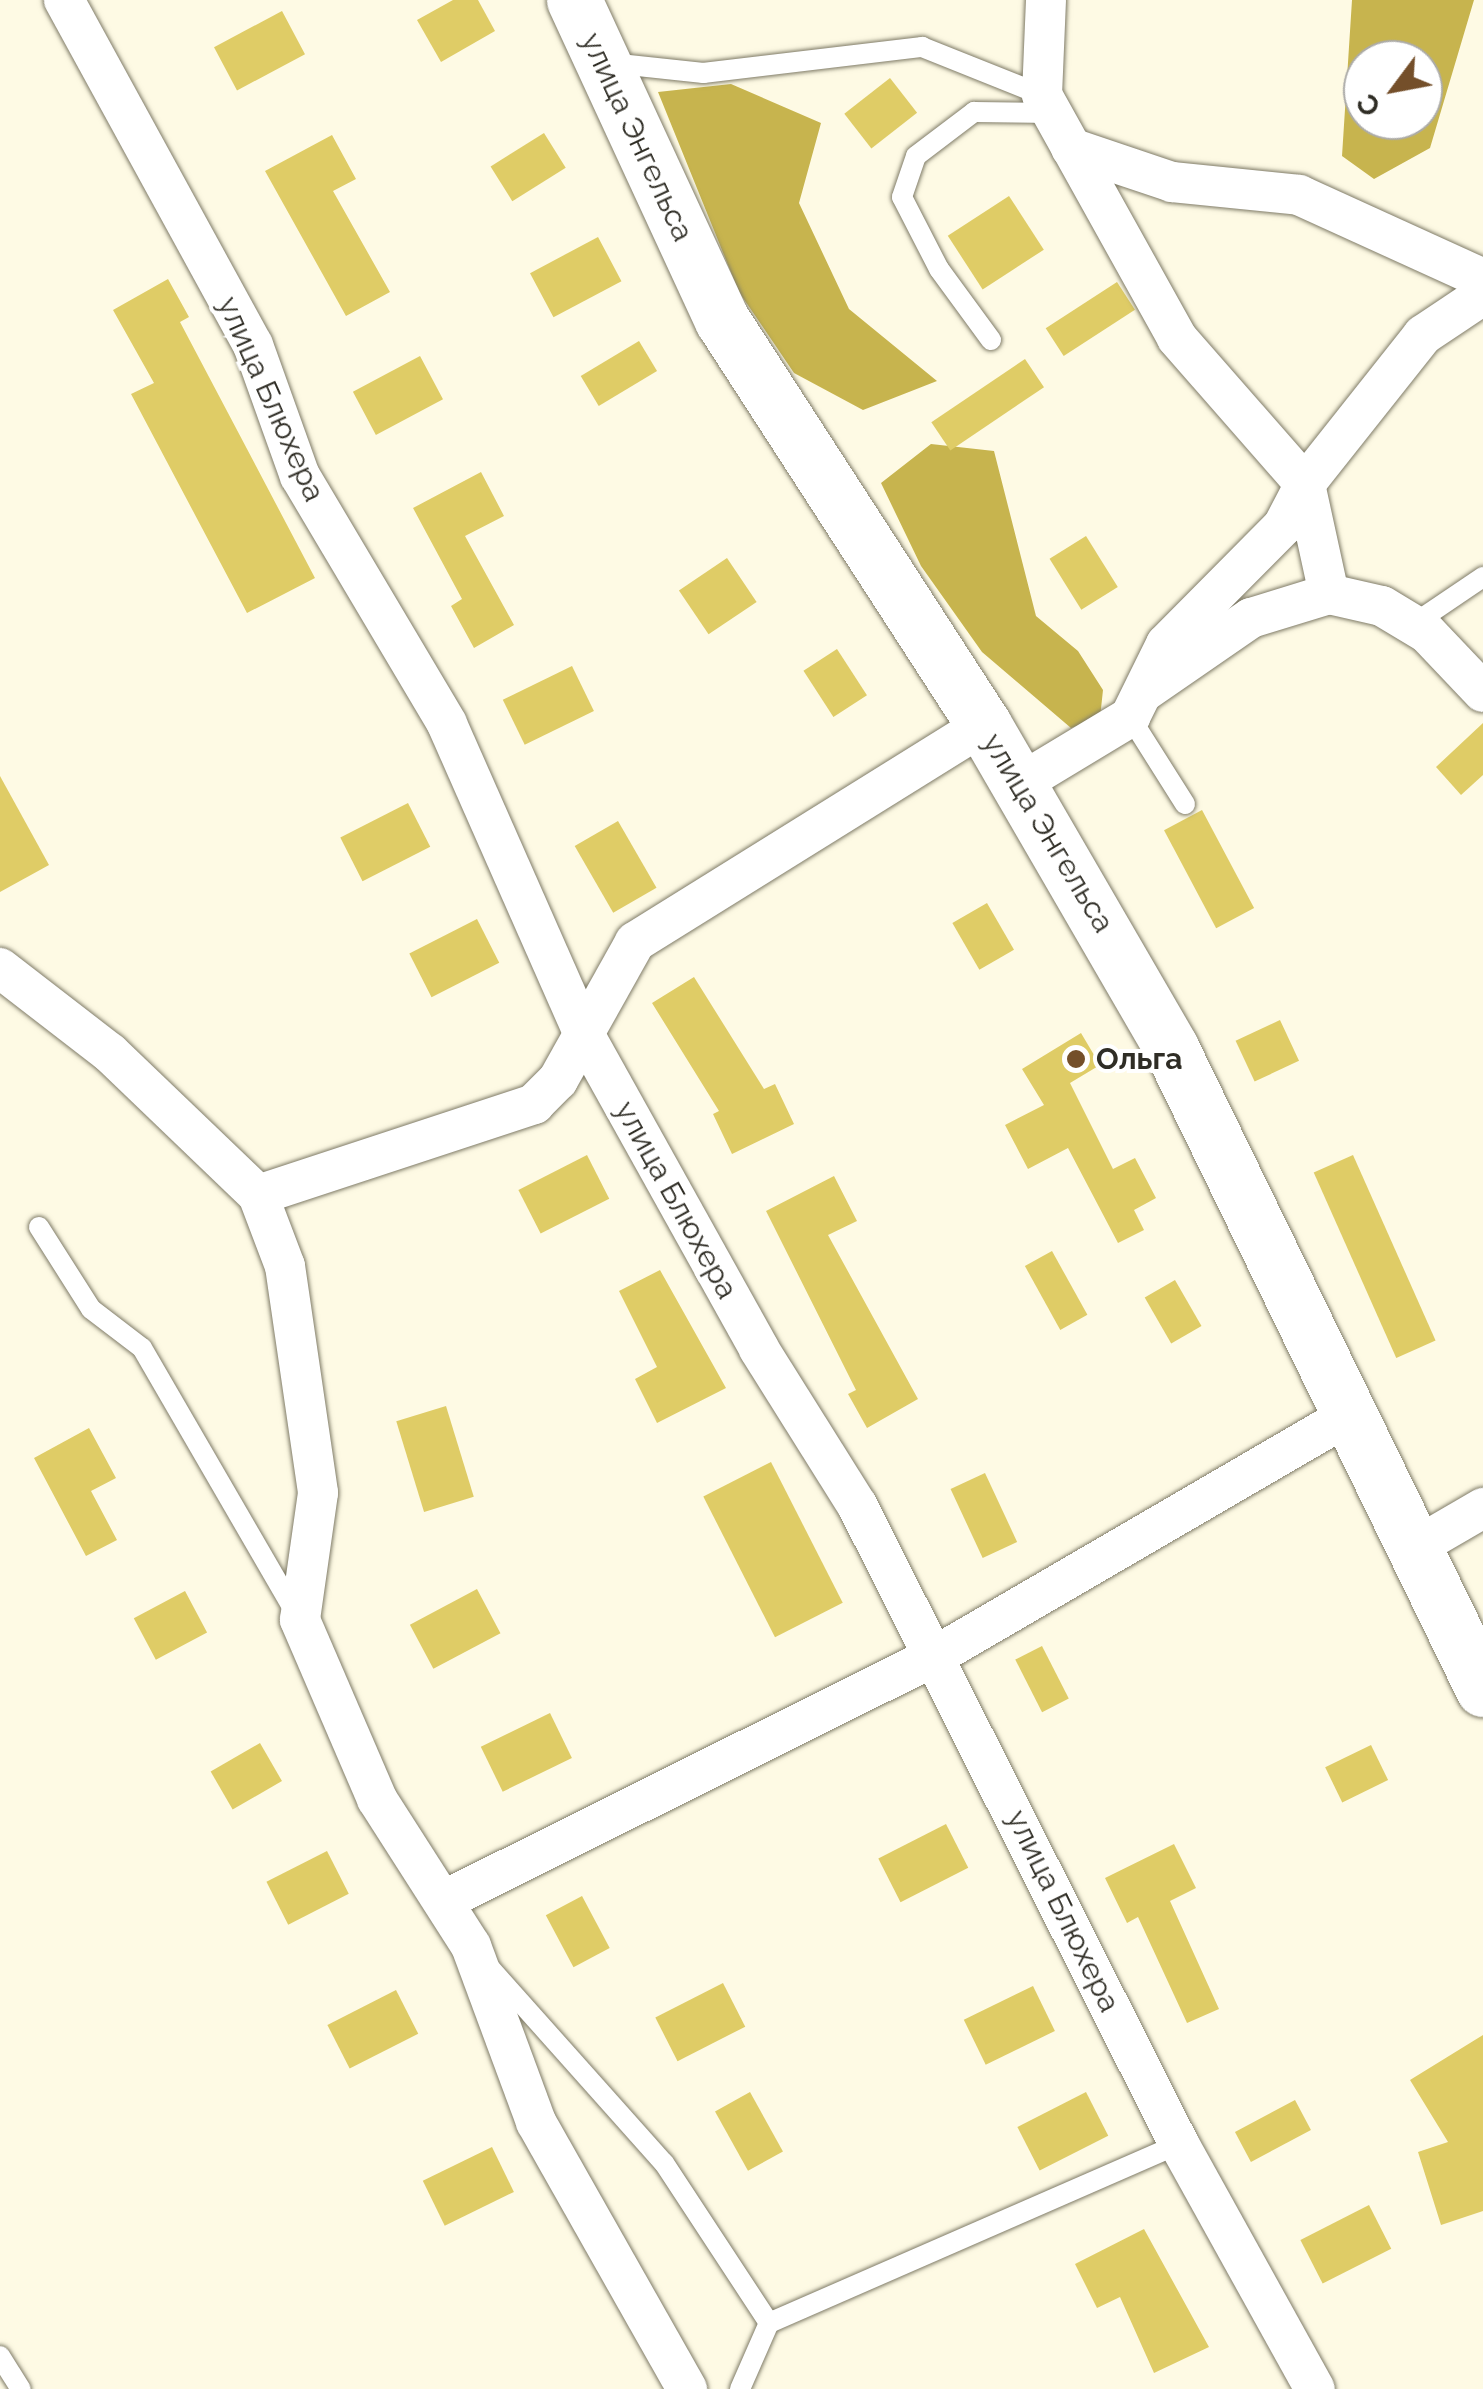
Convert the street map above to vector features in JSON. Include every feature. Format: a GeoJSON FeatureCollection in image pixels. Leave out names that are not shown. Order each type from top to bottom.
{"type":"FeatureCollection","features":[{"type":"Feature","properties":{"kind":"main road","name":"улица Энгельса"},"geometry":{"type":"LineString","coordinates":[[574,0],[722,320],[984,725],[1172,1048],[1483,1689]]}},
{"type":"Feature","properties":{"kind":"street","name":"улица Блюхера"},"geometry":{"type":"LineString","coordinates":[[64,0],[253,345],[300,476],[447,724],[584,1034],[937,1655],[1178,2144],[1314,2389]]}},
{"type":"Feature","properties":{"kind":"street"},"geometry":{"type":"LineString","coordinates":[[1046,0],[1055,119],[1177,338],[1305,484],[1329,594]]}},
{"type":"Feature","properties":{"kind":"street"},"geometry":{"type":"LineString","coordinates":[[1055,119],[1172,182],[1299,195],[1483,279]]}},
{"type":"Feature","properties":{"kind":"street"},"geometry":{"type":"LineString","coordinates":[[1138,704],[1166,644],[1283,526],[1305,484],[1423,335],[1483,295]]}},
{"type":"Feature","properties":{"kind":"street"},"geometry":{"type":"LineString","coordinates":[[1019,784],[1138,704],[1251,618],[1329,594],[1382,606],[1412,624],[1483,692]]}},
{"type":"Feature","properties":{"kind":"street"},"geometry":{"type":"LineString","coordinates":[[258,1195],[534,1104],[584,1034],[634,942],[984,725]]}},
{"type":"Feature","properties":{"kind":"street"},"geometry":{"type":"LineString","coordinates":[[0,968],[110,1053],[258,1195],[285,1266],[318,1493],[300,1620],[377,1798],[471,1946],[536,2122],[687,2389]]}},
{"type":"Feature","properties":{"kind":"street"},"geometry":{"type":"LineString","coordinates":[[445,1900],[937,1655],[1352,1413]]}},
{"type":"Feature","properties":{"kind":"street"},"geometry":{"type":"LineString","coordinates":[[1416,1547],[1483,1508]]}},
{"type":"Feature","properties":{"kind":"lane"},"geometry":{"type":"LineString","coordinates":[[603,62],[703,73],[922,47],[1055,119]]}},
{"type":"Feature","properties":{"kind":"lane"},"geometry":{"type":"LineString","coordinates":[[990,340],[939,269],[902,196],[916,156],[974,112],[1055,119]]}},
{"type":"Feature","properties":{"kind":"lane"},"geometry":{"type":"LineString","coordinates":[[1412,624],[1483,578]]}},
{"type":"Feature","properties":{"kind":"lane"},"geometry":{"type":"LineString","coordinates":[[1138,704],[1185,804]]}},
{"type":"Feature","properties":{"kind":"lane"},"geometry":{"type":"LineString","coordinates":[[39,1227],[91,1309],[142,1348],[300,1620]]}},
{"type":"Feature","properties":{"kind":"lane"},"geometry":{"type":"LineString","coordinates":[[471,1946],[664,2163],[769,2324]]}},
{"type":"Feature","properties":{"kind":"lane"},"geometry":{"type":"LineString","coordinates":[[740,2389],[769,2324],[1178,2144]]}},
{"type":"Feature","properties":{"kind":"lane"},"geometry":{"type":"LineString","coordinates":[[0,2356],[21,2389]]}},
{"type":"Feature","properties":{"kind":"shaded area"},"geometry":{"type":"Polygon","coordinates":[[[1352,0],[1474,0],[1443,104],[1443,40],[1349,40],[1352,0]]]}},
{"type":"Feature","properties":{"kind":"shaded area"},"geometry":{"type":"Polygon","coordinates":[[[731,84],[821,123],[799,203],[849,309],[937,381],[863,410],[794,373],[739,292],[658,92],[731,84]]]}},
{"type":"Feature","properties":{"kind":"shaded area"},"geometry":{"type":"Polygon","coordinates":[[[1343,140],[1432,140],[1430,148],[1374,179],[1342,156],[1343,140]]]}},
{"type":"Feature","properties":{"kind":"shaded area"},"geometry":{"type":"Polygon","coordinates":[[[931,444],[994,451],[1036,616],[1078,651],[1103,690],[1100,718],[1071,728],[982,652],[921,566],[881,483],[931,444]]]}},
{"type":"Feature","properties":{"kind":"building"},"geometry":{"type":"Polygon","coordinates":[[[453,0],[478,0],[495,31],[441,62],[417,20],[453,0]]]}},
{"type":"Feature","properties":{"kind":"building"},"geometry":{"type":"Polygon","coordinates":[[[282,11],[305,54],[237,90],[214,47],[282,11]]]}},
{"type":"Feature","properties":{"kind":"building"},"geometry":{"type":"Polygon","coordinates":[[[890,78],[917,113],[871,148],[844,114],[890,78]]]}},
{"type":"Feature","properties":{"kind":"building"},"geometry":{"type":"Polygon","coordinates":[[[544,133],[566,168],[512,201],[491,166],[544,133]]]}},
{"type":"Feature","properties":{"kind":"building"},"geometry":{"type":"Polygon","coordinates":[[[332,135],[356,179],[333,191],[390,292],[346,316],[265,171],[332,135]]]}},
{"type":"Feature","properties":{"kind":"building"},"geometry":{"type":"Polygon","coordinates":[[[1009,196],[1044,250],[983,289],[948,236],[1009,196]]]}},
{"type":"Feature","properties":{"kind":"building"},"geometry":{"type":"Polygon","coordinates":[[[598,237],[621,281],[553,317],[530,273],[598,237]]]}},
{"type":"Feature","properties":{"kind":"building"},"geometry":{"type":"Polygon","coordinates":[[[168,279],[189,317],[180,322],[315,578],[247,613],[131,394],[154,383],[113,310],[168,279]]]}},
{"type":"Feature","properties":{"kind":"building"},"geometry":{"type":"Polygon","coordinates":[[[1117,282],[1135,310],[1064,356],[1046,328],[1117,282]]]}},
{"type":"Feature","properties":{"kind":"building"},"geometry":{"type":"Polygon","coordinates":[[[639,341],[657,371],[599,406],[581,376],[639,341]]]}},
{"type":"Feature","properties":{"kind":"building"},"geometry":{"type":"Polygon","coordinates":[[[420,356],[443,399],[376,435],[353,392],[420,356]]]}},
{"type":"Feature","properties":{"kind":"building"},"geometry":{"type":"Polygon","coordinates":[[[1025,359],[1044,387],[950,450],[931,422],[1025,359]]]}},
{"type":"Feature","properties":{"kind":"building"},"geometry":{"type":"Polygon","coordinates":[[[481,472],[504,516],[465,536],[514,625],[474,648],[451,606],[462,599],[413,508],[481,472]]]}},
{"type":"Feature","properties":{"kind":"building"},"geometry":{"type":"Polygon","coordinates":[[[1086,536],[1118,587],[1081,610],[1050,559],[1086,536]]]}},
{"type":"Feature","properties":{"kind":"building"},"geometry":{"type":"Polygon","coordinates":[[[727,558],[757,602],[709,634],[679,590],[727,558]]]}},
{"type":"Feature","properties":{"kind":"building"},"geometry":{"type":"Polygon","coordinates":[[[837,649],[867,695],[833,717],[803,671],[837,649]]]}},
{"type":"Feature","properties":{"kind":"building"},"geometry":{"type":"Polygon","coordinates":[[[572,666],[594,711],[525,745],[503,700],[572,666]]]}},
{"type":"Feature","properties":{"kind":"building"},"geometry":{"type":"Polygon","coordinates":[[[1483,723],[1483,775],[1461,795],[1436,767],[1483,723]]]}},
{"type":"Feature","properties":{"kind":"building"},"geometry":{"type":"Polygon","coordinates":[[[0,776],[49,865],[0,892],[0,776]]]}},
{"type":"Feature","properties":{"kind":"building"},"geometry":{"type":"Polygon","coordinates":[[[408,803],[430,847],[363,881],[340,838],[408,803]]]}},
{"type":"Feature","properties":{"kind":"building"},"geometry":{"type":"Polygon","coordinates":[[[1202,810],[1254,908],[1216,928],[1164,830],[1202,810]]]}},
{"type":"Feature","properties":{"kind":"building"},"geometry":{"type":"Polygon","coordinates":[[[618,821],[656,888],[613,913],[575,846],[618,821]]]}},
{"type":"Feature","properties":{"kind":"building"},"geometry":{"type":"Polygon","coordinates":[[[987,903],[1014,950],[979,970],[952,923],[987,903]]]}},
{"type":"Feature","properties":{"kind":"building"},"geometry":{"type":"Polygon","coordinates":[[[477,919],[499,963],[432,997],[409,954],[477,919]]]}},
{"type":"Feature","properties":{"kind":"building"},"geometry":{"type":"Polygon","coordinates":[[[694,977],[764,1089],[775,1084],[794,1124],[732,1154],[713,1114],[719,1111],[652,1003],[694,977]]]}},
{"type":"Feature","properties":{"kind":"building"},"geometry":{"type":"Polygon","coordinates":[[[1280,1020],[1299,1061],[1255,1081],[1236,1041],[1280,1020]]]}},
{"type":"Feature","properties":{"kind":"building"},"geometry":{"type":"Polygon","coordinates":[[[1081,1033],[1100,1065],[1070,1083],[1113,1169],[1135,1158],[1156,1198],[1134,1210],[1144,1230],[1118,1243],[1068,1148],[1028,1169],[1005,1125],[1044,1105],[1022,1069],[1081,1033]]]}},
{"type":"Feature","properties":{"kind":"building"},"geometry":{"type":"Polygon","coordinates":[[[587,1155],[609,1199],[541,1234],[518,1190],[587,1155]]]}},
{"type":"Feature","properties":{"kind":"building"},"geometry":{"type":"Polygon","coordinates":[[[1353,1155],[1436,1340],[1396,1358],[1314,1172],[1353,1155]]]}},
{"type":"Feature","properties":{"kind":"building"},"geometry":{"type":"Polygon","coordinates":[[[834,1176],[857,1221],[828,1235],[918,1399],[867,1428],[848,1394],[856,1390],[766,1211],[834,1176]]]}},
{"type":"Feature","properties":{"kind":"building"},"geometry":{"type":"Polygon","coordinates":[[[1052,1251],[1087,1315],[1060,1330],[1025,1266],[1052,1251]]]}},
{"type":"Feature","properties":{"kind":"building"},"geometry":{"type":"Polygon","coordinates":[[[660,1270],[726,1388],[657,1423],[635,1379],[657,1367],[619,1291],[660,1270]]]}},
{"type":"Feature","properties":{"kind":"building"},"geometry":{"type":"Polygon","coordinates":[[[1175,1280],[1202,1326],[1171,1343],[1145,1298],[1175,1280]]]}},
{"type":"Feature","properties":{"kind":"building"},"geometry":{"type":"Polygon","coordinates":[[[446,1406],[474,1497],[424,1512],[396,1421],[446,1406]]]}},
{"type":"Feature","properties":{"kind":"building"},"geometry":{"type":"Polygon","coordinates":[[[89,1428],[116,1478],[91,1491],[117,1540],[86,1556],[34,1458],[89,1428]]]}},
{"type":"Feature","properties":{"kind":"building"},"geometry":{"type":"Polygon","coordinates":[[[771,1462],[843,1603],[775,1637],[703,1497],[771,1462]]]}},
{"type":"Feature","properties":{"kind":"building"},"geometry":{"type":"Polygon","coordinates":[[[985,1473],[1017,1542],[983,1558],[951,1489],[985,1473]]]}},
{"type":"Feature","properties":{"kind":"building"},"geometry":{"type":"Polygon","coordinates":[[[477,1589],[500,1633],[433,1669],[410,1625],[477,1589]]]}},
{"type":"Feature","properties":{"kind":"building"},"geometry":{"type":"Polygon","coordinates":[[[185,1591],[207,1632],[156,1660],[134,1618],[185,1591]]]}},
{"type":"Feature","properties":{"kind":"building"},"geometry":{"type":"Polygon","coordinates":[[[1042,1646],[1069,1699],[1042,1712],[1015,1660],[1042,1646]]]}},
{"type":"Feature","properties":{"kind":"building"},"geometry":{"type":"Polygon","coordinates":[[[550,1713],[572,1758],[503,1792],[481,1747],[550,1713]]]}},
{"type":"Feature","properties":{"kind":"building"},"geometry":{"type":"Polygon","coordinates":[[[260,1743],[282,1781],[233,1810],[211,1772],[260,1743]]]}},
{"type":"Feature","properties":{"kind":"building"},"geometry":{"type":"Polygon","coordinates":[[[1371,1745],[1388,1780],[1342,1802],[1325,1767],[1371,1745]]]}},
{"type":"Feature","properties":{"kind":"building"},"geometry":{"type":"Polygon","coordinates":[[[946,1824],[968,1868],[901,1902],[878,1859],[946,1824]]]}},
{"type":"Feature","properties":{"kind":"building"},"geometry":{"type":"Polygon","coordinates":[[[1174,1844],[1196,1888],[1170,1901],[1219,2009],[1187,2023],[1138,1917],[1127,1923],[1105,1878],[1174,1844]]]}},
{"type":"Feature","properties":{"kind":"building"},"geometry":{"type":"Polygon","coordinates":[[[327,1851],[349,1894],[288,1925],[266,1882],[327,1851]]]}},
{"type":"Feature","properties":{"kind":"building"},"geometry":{"type":"Polygon","coordinates":[[[582,1896],[610,1948],[573,1967],[546,1915],[582,1896]]]}},
{"type":"Feature","properties":{"kind":"building"},"geometry":{"type":"Polygon","coordinates":[[[723,1983],[745,2027],[678,2061],[655,2018],[723,1983]]]}},
{"type":"Feature","properties":{"kind":"building"},"geometry":{"type":"Polygon","coordinates":[[[1033,1986],[1055,2031],[986,2065],[964,2020],[1033,1986]]]}},
{"type":"Feature","properties":{"kind":"building"},"geometry":{"type":"Polygon","coordinates":[[[396,1990],[418,2034],[350,2069],[327,2025],[396,1990]]]}},
{"type":"Feature","properties":{"kind":"building"},"geometry":{"type":"Polygon","coordinates":[[[1483,2035],[1483,2211],[1441,2225],[1418,2152],[1448,2142],[1410,2080],[1483,2035]]]}},
{"type":"Feature","properties":{"kind":"building"},"geometry":{"type":"Polygon","coordinates":[[[750,2092],[783,2151],[748,2171],[715,2111],[750,2092]]]}},
{"type":"Feature","properties":{"kind":"building"},"geometry":{"type":"Polygon","coordinates":[[[1086,2092],[1108,2136],[1040,2171],[1017,2127],[1086,2092]]]}},
{"type":"Feature","properties":{"kind":"building"},"geometry":{"type":"Polygon","coordinates":[[[1295,2100],[1311,2130],[1251,2162],[1235,2132],[1295,2100]]]}},
{"type":"Feature","properties":{"kind":"building"},"geometry":{"type":"Polygon","coordinates":[[[492,2147],[514,2192],[445,2226],[423,2181],[492,2147]]]}},
{"type":"Feature","properties":{"kind":"building"},"geometry":{"type":"Polygon","coordinates":[[[1369,2205],[1391,2249],[1323,2284],[1300,2240],[1369,2205]]]}},
{"type":"Feature","properties":{"kind":"building"},"geometry":{"type":"Polygon","coordinates":[[[1144,2229],[1209,2347],[1154,2373],[1120,2297],[1097,2308],[1075,2264],[1144,2229]]]}},
{"type":"Feature","properties":{"kind":"place","name":"Ольга"},"geometry":{"type":"Point","coordinates":[1076,1059]}}]}
